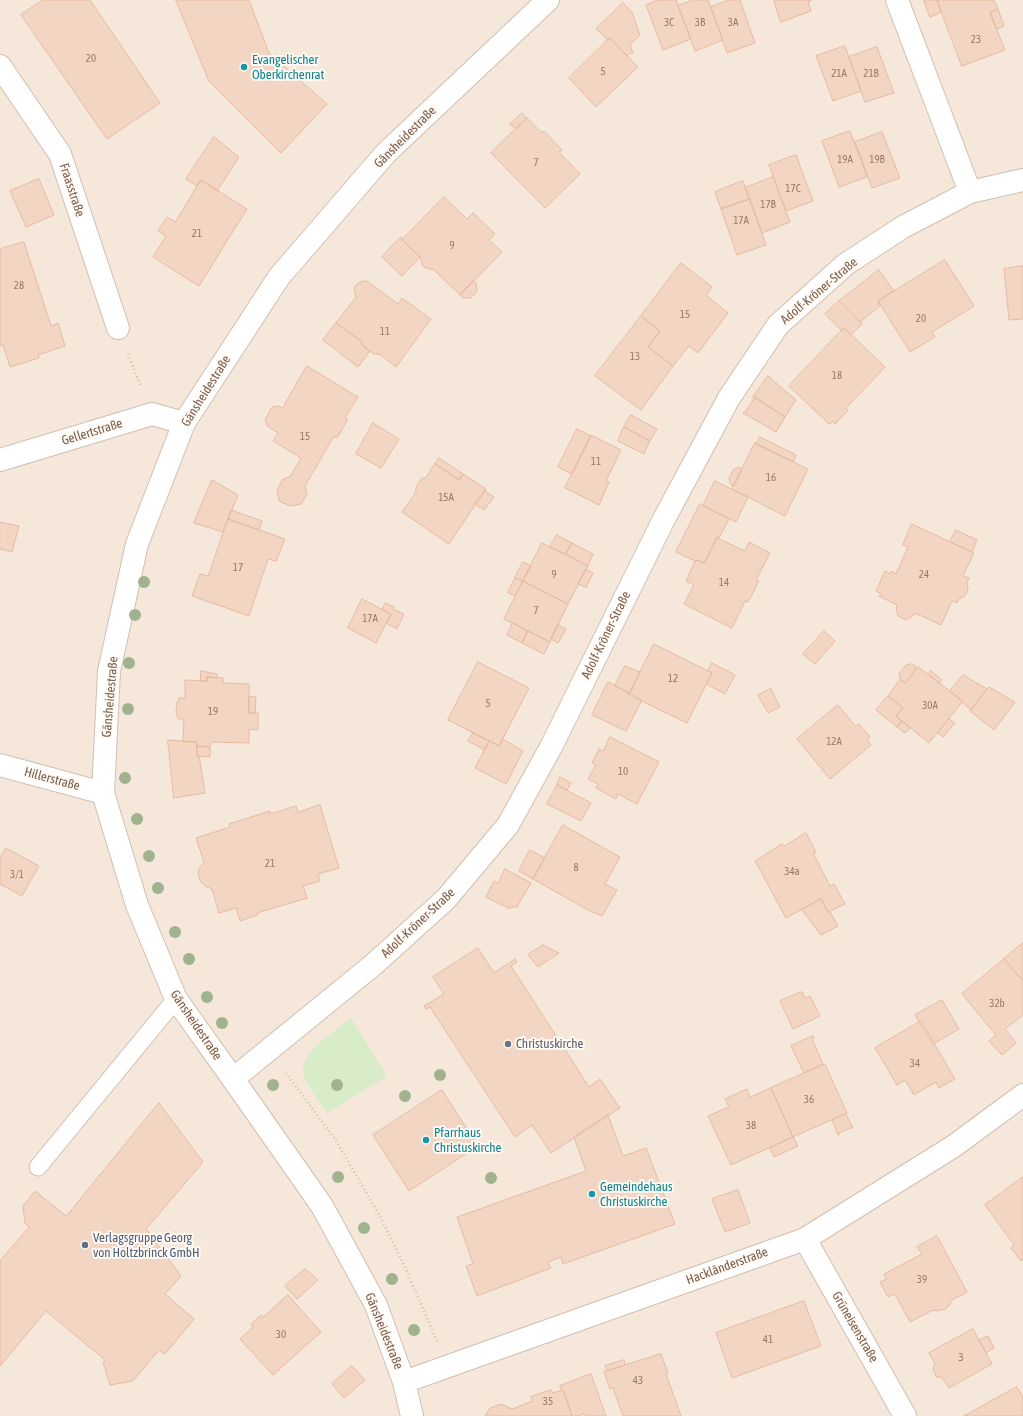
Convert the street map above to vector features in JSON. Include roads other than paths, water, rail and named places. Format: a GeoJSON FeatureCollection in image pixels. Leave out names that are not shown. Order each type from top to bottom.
{"type":"FeatureCollection","features":[{"type":"Feature","properties":{"kind":"street","name":"Gänsheidestraße"},"geometry":{"type":"LineString","coordinates":[[412,1416],[404,1382],[376,1305],[322,1206],[234,1079],[176,999],[137,905],[103,793],[109,671],[137,544],[184,423],[278,277],[386,153],[548,0]]}},
{"type":"Feature","properties":{"kind":"street"},"geometry":{"type":"LineString","coordinates":[[897,0],[970,192]]}},
{"type":"Feature","properties":{"kind":"street","name":"Fraasstraße"},"geometry":{"type":"LineString","coordinates":[[0,66],[60,154],[118,328]]}},
{"type":"Feature","properties":{"kind":"street","name":"Adolf-Kröner-Straße"},"geometry":{"type":"LineString","coordinates":[[234,1079],[373,965],[446,899],[508,825],[551,747],[664,519],[729,398],[778,325],[846,264],[903,227],[970,192],[1023,180]]}},
{"type":"Feature","properties":{"kind":"street","name":"Gellertstraße"},"geometry":{"type":"LineString","coordinates":[[0,460],[152,414],[184,423]]}},
{"type":"Feature","properties":{"kind":"street","name":"Hillerstraße"},"geometry":{"type":"LineString","coordinates":[[0,765],[103,793]]}},
{"type":"Feature","properties":{"kind":"street","name":"Hackländerstraße"},"geometry":{"type":"LineString","coordinates":[[404,1382],[805,1239],[954,1146],[1023,1095]]}},
{"type":"Feature","properties":{"kind":"street","name":"Grüneisenstraße"},"geometry":{"type":"LineString","coordinates":[[805,1239],[905,1416]]}},
{"type":"Feature","properties":{"kind":"lane"},"geometry":{"type":"LineString","coordinates":[[38,1167],[176,999]]}},
{"type":"Feature","properties":{"kind":"place","name":"Evangelischer Oberkirchenrat"},"geometry":{"type":"Point","coordinates":[244,67]}},
{"type":"Feature","properties":{"kind":"place","name":"Christuskirche"},"geometry":{"type":"Point","coordinates":[508,1044]}},
{"type":"Feature","properties":{"kind":"place","name":"Pfarrhaus Christuskirche"},"geometry":{"type":"Point","coordinates":[426,1140]}},
{"type":"Feature","properties":{"kind":"place","name":"Gemeindehaus Christuskirche"},"geometry":{"type":"Point","coordinates":[592,1194]}},
{"type":"Feature","properties":{"kind":"place","name":"Verlagsgruppe Georg von Holtzbrinck GmbH"},"geometry":{"type":"Point","coordinates":[85,1245]}}]}
